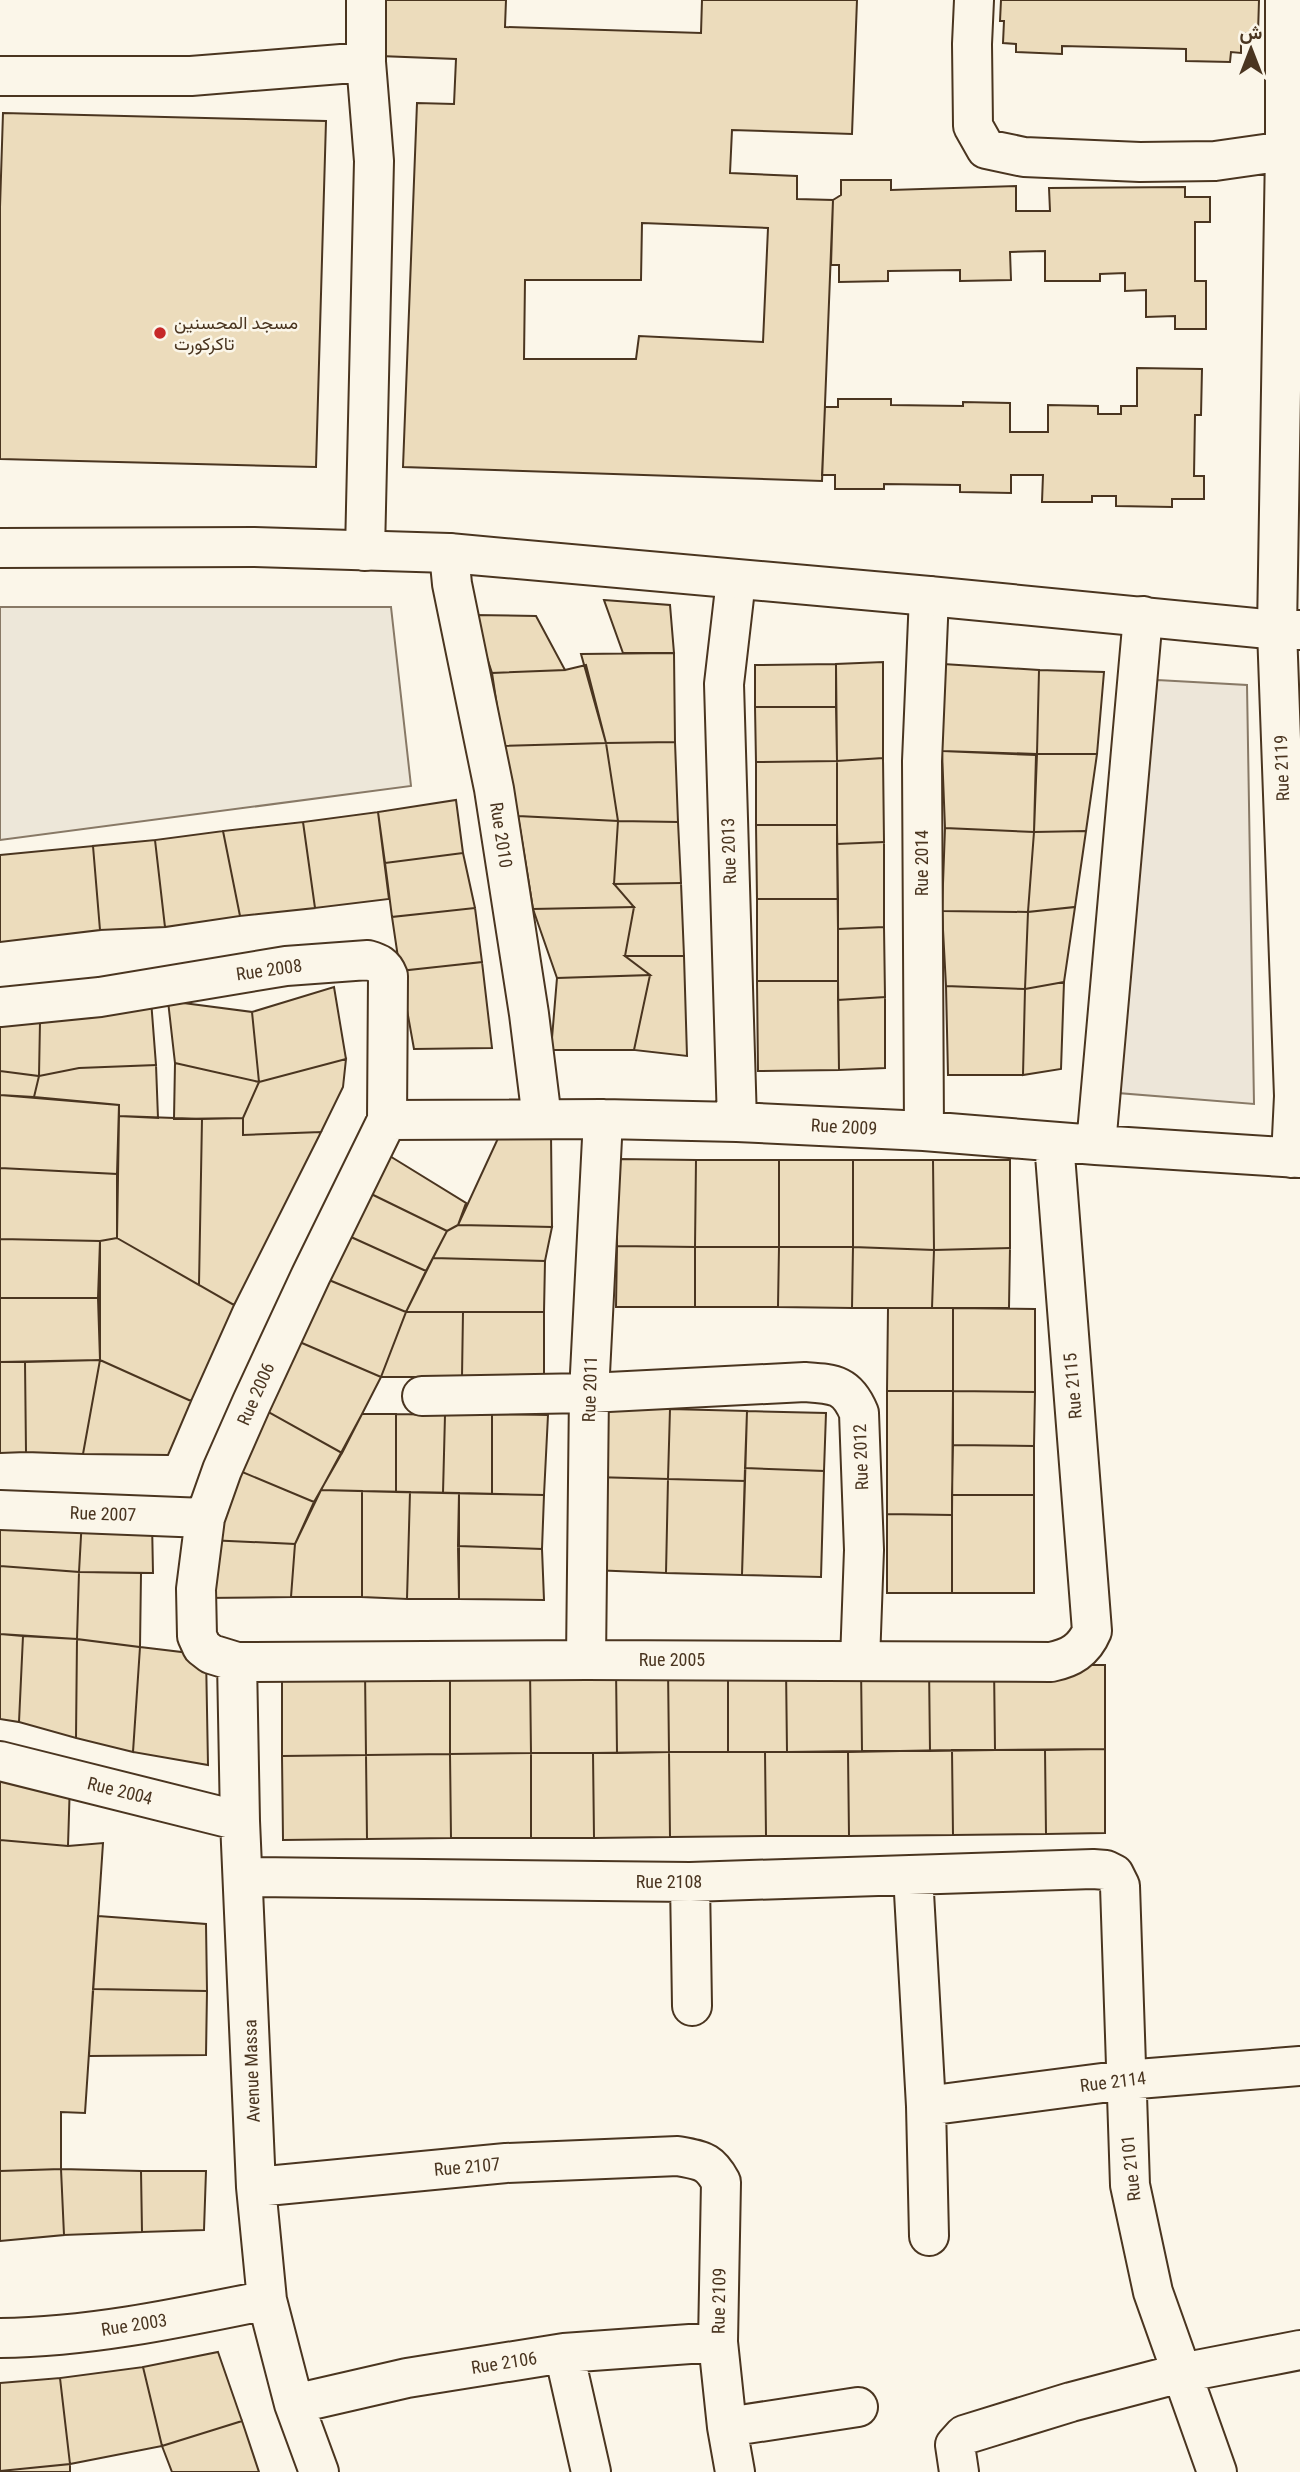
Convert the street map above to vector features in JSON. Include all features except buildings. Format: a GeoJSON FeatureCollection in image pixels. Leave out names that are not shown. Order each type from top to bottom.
{"type":"FeatureCollection","features":[{"type":"Feature","properties":{"kind":"street"},"geometry":{"type":"LineString","coordinates":[[365,551],[374,173],[366,62],[366,0]]}},
{"type":"Feature","properties":{"kind":"street"},"geometry":{"type":"LineString","coordinates":[[974,0],[973,126],[986,149],[1024,157],[1140,162],[1215,161],[1285,151]]}},
{"type":"Feature","properties":{"kind":"street","name":"Rue 2119"},"geometry":{"type":"LineString","coordinates":[[1285,0],[1292,53],[1285,151],[1288,630],[1296,1158]]}},
{"type":"Feature","properties":{"kind":"street"},"geometry":{"type":"LineString","coordinates":[[0,76],[191,76],[366,62]]}},
{"type":"Feature","properties":{"kind":"street"},"geometry":{"type":"LineString","coordinates":[[0,548],[254,547],[449,552],[1288,630]]}},
{"type":"Feature","properties":{"kind":"street","name":"Rue 2010"},"geometry":{"type":"LineString","coordinates":[[449,552],[452,584],[494,789],[529,1014],[542,1119]]}},
{"type":"Feature","properties":{"kind":"street","name":"Rue 2013"},"geometry":{"type":"LineString","coordinates":[[736,580],[724,684],[737,1122]]}},
{"type":"Feature","properties":{"kind":"street","name":"Rue 2014"},"geometry":{"type":"LineString","coordinates":[[924,1130],[922,774],[929,596]]}},
{"type":"Feature","properties":{"kind":"street"},"geometry":{"type":"LineString","coordinates":[[1096,1146],[1143,616]]}},
{"type":"Feature","properties":{"kind":"street","name":"Rue 2008"},"geometry":{"type":"LineString","coordinates":[[0,1007],[100,997],[286,966],[368,960],[380,964],[388,976],[387,1120]]}},
{"type":"Feature","properties":{"kind":"street","name":"Rue 2009"},"geometry":{"type":"LineString","coordinates":[[387,1120],[603,1119],[737,1122],[924,1130],[1096,1146],[1296,1158]]}},
{"type":"Feature","properties":{"kind":"street","name":"Rue 2011"},"geometry":{"type":"LineString","coordinates":[[586,1660],[589,1393],[603,1119]]}},
{"type":"Feature","properties":{"kind":"street","name":"Rue 2006"},"geometry":{"type":"LineString","coordinates":[[237,1662],[211,1654],[202,1647],[197,1636],[197,1589],[205,1518],[222,1470],[257,1390],[387,1120]]}},
{"type":"Feature","properties":{"kind":"street","name":"Rue 2115"},"geometry":{"type":"LineString","coordinates":[[1054,1142],[1093,1631]]}},
{"type":"Feature","properties":{"kind":"street","name":"Rue 2012"},"geometry":{"type":"LineString","coordinates":[[422,1396],[589,1393],[805,1382],[829,1384],[844,1389],[853,1399],[859,1413],[864,1549],[860,1661]]}},
{"type":"Feature","properties":{"kind":"street","name":"Rue 2007"},"geometry":{"type":"LineString","coordinates":[[0,1510],[205,1518]]}},
{"type":"Feature","properties":{"kind":"street","name":"Rue 2005"},"geometry":{"type":"LineString","coordinates":[[237,1662],[1051,1662],[1078,1652],[1088,1642],[1093,1631]]}},
{"type":"Feature","properties":{"kind":"street","name":"Avenue Massa"},"geometry":{"type":"LineString","coordinates":[[237,1662],[240,1821],[256,2187],[267,2300],[294,2404],[319,2472]]}},
{"type":"Feature","properties":{"kind":"street","name":"Rue 2004"},"geometry":{"type":"LineString","coordinates":[[0,1761],[240,1821]]}},
{"type":"Feature","properties":{"kind":"street","name":"Rue 2108"},"geometry":{"type":"LineString","coordinates":[[244,1877],[690,1882],[1093,1869]]}},
{"type":"Feature","properties":{"kind":"street","name":"Rue 2101"},"geometry":{"type":"LineString","coordinates":[[1093,1869],[1114,1874],[1120,1886],[1130,2185],[1153,2292],[1217,2472]]}},
{"type":"Feature","properties":{"kind":"street"},"geometry":{"type":"LineString","coordinates":[[913,1875],[926,2106],[929,2236]]}},
{"type":"Feature","properties":{"kind":"street"},"geometry":{"type":"LineString","coordinates":[[690,1882],[692,2006]]}},
{"type":"Feature","properties":{"kind":"street","name":"Rue 2114"},"geometry":{"type":"LineString","coordinates":[[926,2106],[1125,2080],[1300,2066]]}},
{"type":"Feature","properties":{"kind":"street","name":"Rue 2107"},"geometry":{"type":"LineString","coordinates":[[256,2187],[506,2163],[678,2157]]}},
{"type":"Feature","properties":{"kind":"street","name":"Rue 2109"},"geometry":{"type":"LineString","coordinates":[[678,2157],[699,2160],[713,2167],[721,2182],[718,2342],[734,2472]]}},
{"type":"Feature","properties":{"kind":"street","name":"Rue 2003"},"geometry":{"type":"LineString","coordinates":[[0,2338],[44,2338],[149,2324],[267,2300]]}},
{"type":"Feature","properties":{"kind":"street","name":"Rue 2106"},"geometry":{"type":"LineString","coordinates":[[294,2404],[407,2378],[564,2353],[718,2342]]}},
{"type":"Feature","properties":{"kind":"street"},"geometry":{"type":"LineString","coordinates":[[959,2472],[956,2445],[964,2435],[1071,2402],[1181,2374],[1300,2350]]}},
{"type":"Feature","properties":{"kind":"street"},"geometry":{"type":"LineString","coordinates":[[564,2353],[591,2472]]}},
{"type":"Feature","properties":{"kind":"street"},"geometry":{"type":"LineString","coordinates":[[727,2427],[858,2407]]}},
{"type":"Feature","properties":{"kind":"shaded area"},"geometry":{"type":"Polygon","coordinates":[[[0,607],[391,607],[411,786],[0,840],[0,607]]]}},
{"type":"Feature","properties":{"kind":"shaded area"},"geometry":{"type":"Polygon","coordinates":[[[1157,680],[1247,685],[1254,1104],[1118,1093],[1157,680]]]}},
{"type":"Feature","properties":{"kind":"place","name":"مسجد المحسنين تاكركورت"},"geometry":{"type":"Point","coordinates":[160,333]}}]}
